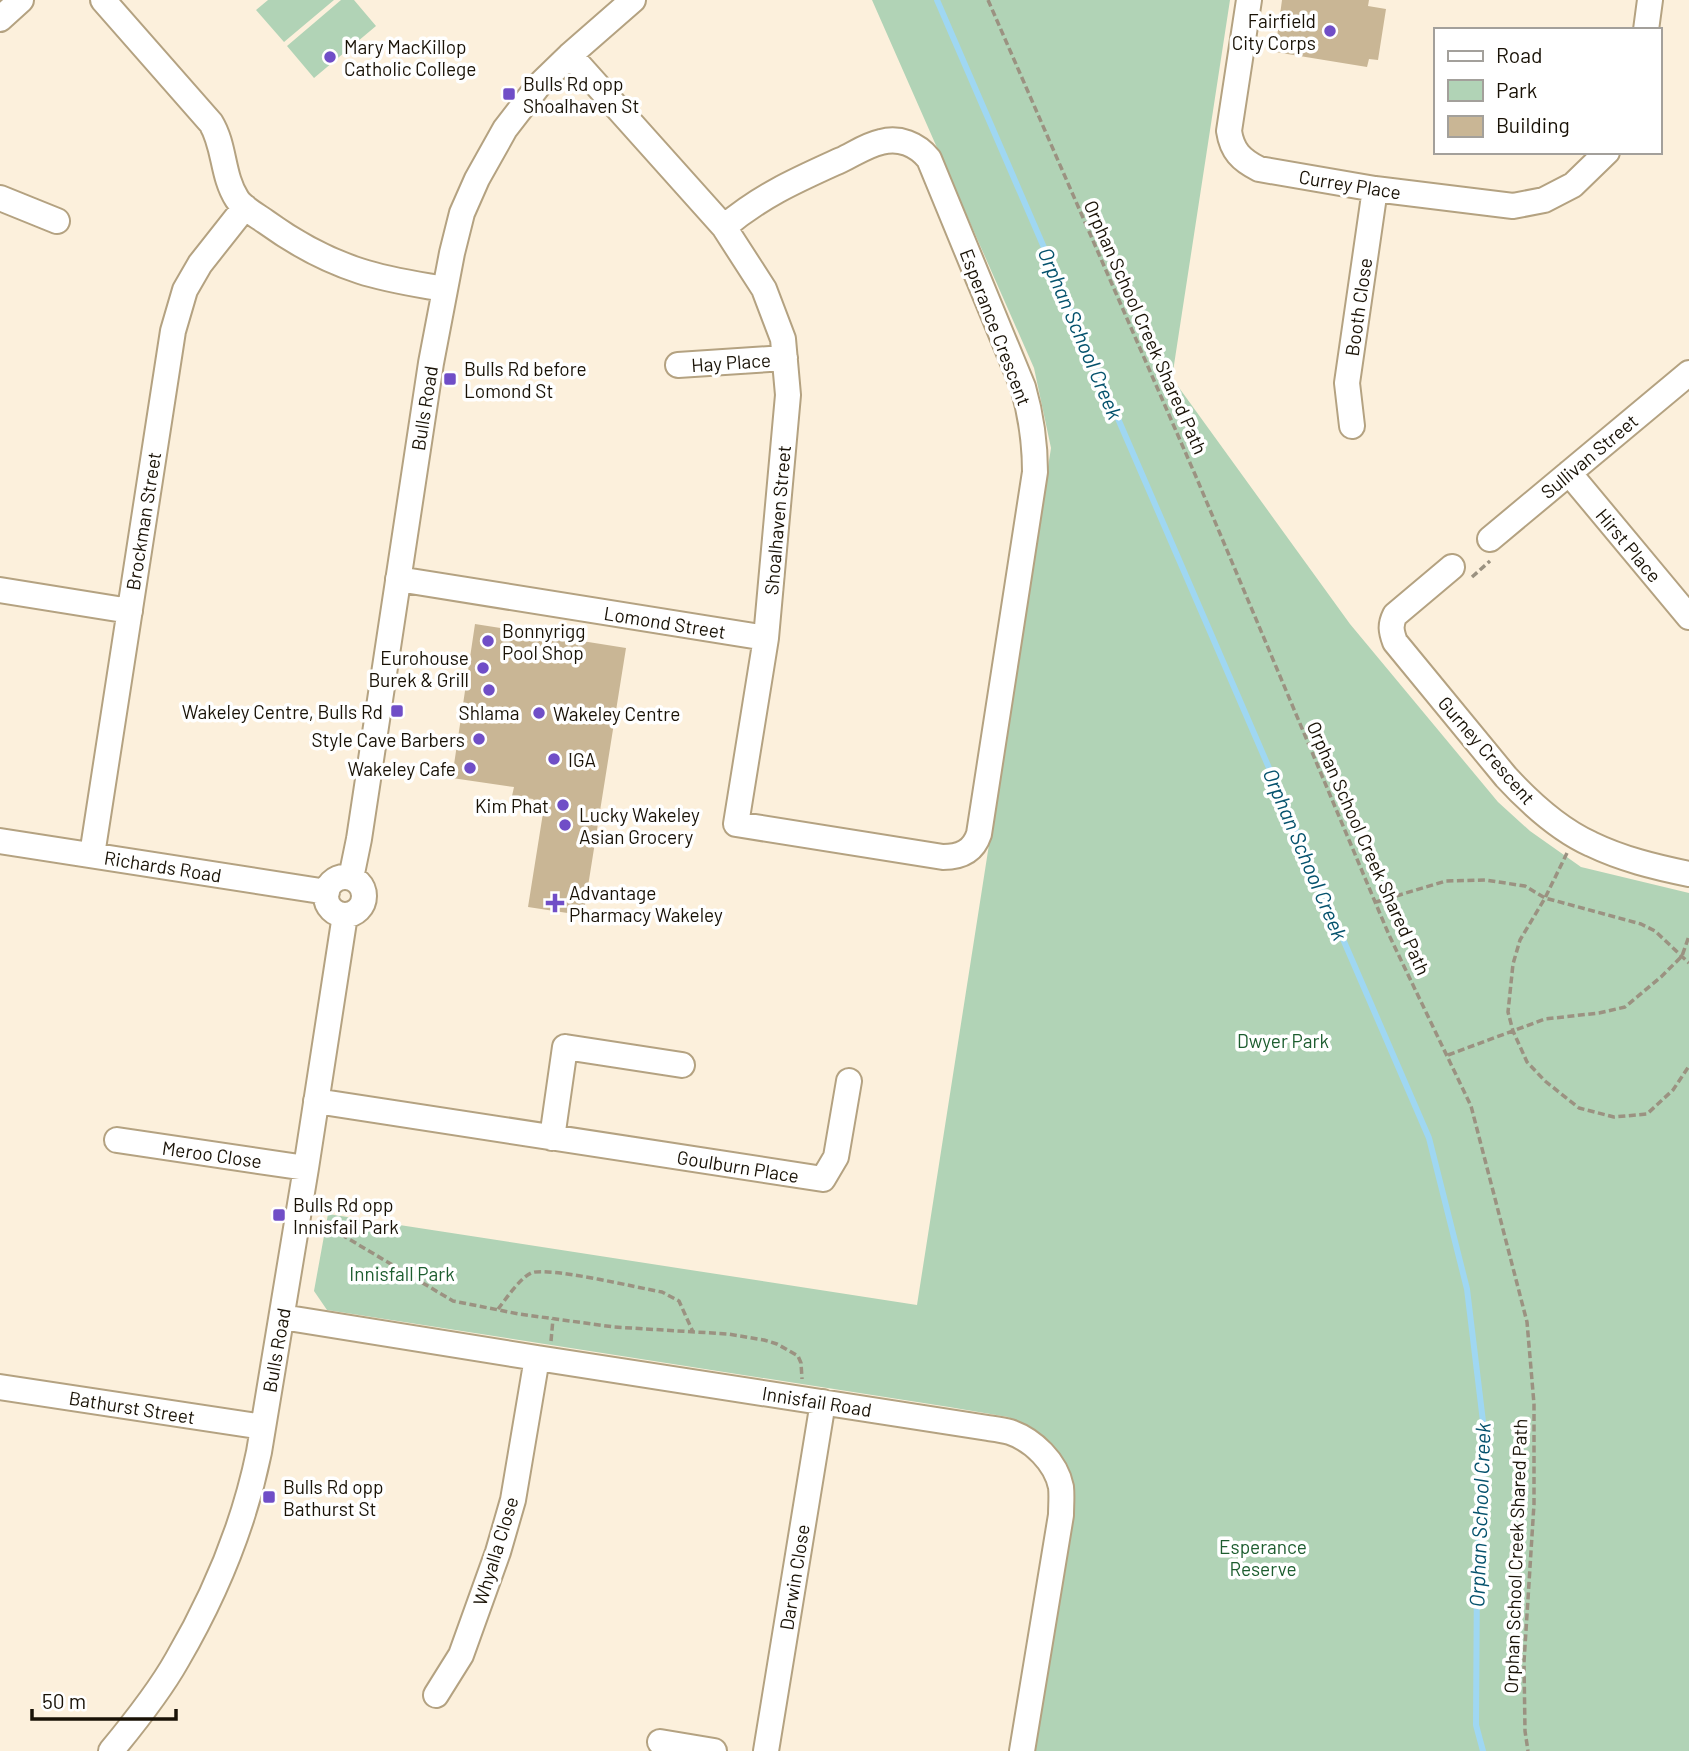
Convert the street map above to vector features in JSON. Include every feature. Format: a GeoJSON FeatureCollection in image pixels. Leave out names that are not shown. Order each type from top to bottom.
{"type":"FeatureCollection","features":[{"type":"Feature","properties":{"kind":"street"},"geometry":{"type":"LineString","coordinates":[[0,19],[21,0]]}},
{"type":"Feature","properties":{"kind":"street"},"geometry":{"type":"LineString","coordinates":[[103,0],[211,123],[219,140],[229,181],[238,201],[245,208],[288,238],[342,265],[382,277],[444,289]]}},
{"type":"Feature","properties":{"kind":"street","name":"Bulls Road"},"geometry":{"type":"LineString","coordinates":[[351,878],[431,363],[444,289],[462,213],[477,178],[505,129],[539,85],[569,55],[633,0]]}},
{"type":"Feature","properties":{"kind":"street","name":"Currey Place"},"geometry":{"type":"LineString","coordinates":[[1249,0],[1229,131],[1234,150],[1248,164],[1259,169],[1375,189],[1514,206],[1544,201],[1573,185],[1605,154]]}},
{"type":"Feature","properties":{"kind":"street"},"geometry":{"type":"LineString","coordinates":[[1646,28],[1650,0]]}},
{"type":"Feature","properties":{"kind":"street","name":"Shoalhaven Street"},"geometry":{"type":"LineString","coordinates":[[569,55],[724,227],[764,289],[783,339],[788,395],[766,638],[736,824],[943,857],[953,857],[966,852]]}},
{"type":"Feature","properties":{"kind":"street","name":"Esperance Crescent"},"geometry":{"type":"LineString","coordinates":[[724,227],[742,212],[783,187],[881,142],[908,142],[923,151],[929,159],[1016,366],[1029,407],[1035,472],[979,835],[973,847],[966,852]]}},
{"type":"Feature","properties":{"kind":"street","name":"Booth Close"},"geometry":{"type":"LineString","coordinates":[[1352,426],[1347,383],[1375,189]]}},
{"type":"Feature","properties":{"kind":"street"},"geometry":{"type":"LineString","coordinates":[[0,198],[57,221]]}},
{"type":"Feature","properties":{"kind":"street","name":"Brockman Street"},"geometry":{"type":"LineString","coordinates":[[92,855],[177,314],[200,264],[245,208]]}},
{"type":"Feature","properties":{"kind":"street","name":"Hay Place"},"geometry":{"type":"LineString","coordinates":[[678,366],[785,358]]}},
{"type":"Feature","properties":{"kind":"street","name":"Sullivan Street"},"geometry":{"type":"LineString","coordinates":[[1490,539],[1689,373]]}},
{"type":"Feature","properties":{"kind":"street","name":"Hirst Place"},"geometry":{"type":"LineString","coordinates":[[1569,473],[1689,617]]}},
{"type":"Feature","properties":{"kind":"street","name":"Gurney Crescent"},"geometry":{"type":"LineString","coordinates":[[1452,567],[1395,615],[1391,622],[1395,642],[1517,789],[1537,807],[1592,845],[1644,864],[1689,874]]}},
{"type":"Feature","properties":{"kind":"street","name":"Lomond Street"},"geometry":{"type":"LineString","coordinates":[[398,579],[766,638]]}},
{"type":"Feature","properties":{"kind":"street"},"geometry":{"type":"LineString","coordinates":[[0,590],[130,611]]}},
{"type":"Feature","properties":{"kind":"street","name":"Richards Road"},"geometry":{"type":"LineString","coordinates":[[0,841],[327,892]]}},
{"type":"Feature","properties":{"kind":"street"},"geometry":{"type":"LineString","coordinates":[[351,878],[360,885],[363,902],[356,912],[339,914],[330,908],[327,892],[333,881],[351,878]]}},
{"type":"Feature","properties":{"kind":"street","name":"Bulls Road"},"geometry":{"type":"LineString","coordinates":[[111,1751],[144,1710],[176,1662],[222,1572],[253,1483],[345,915]]}},
{"type":"Feature","properties":{"kind":"street"},"geometry":{"type":"LineString","coordinates":[[552,1138],[565,1046],[682,1065]]}},
{"type":"Feature","properties":{"kind":"street","name":"Goulburn Place"},"geometry":{"type":"LineString","coordinates":[[316,1101],[823,1180],[836,1157],[849,1081]]}},
{"type":"Feature","properties":{"kind":"street","name":"Meroo Close"},"geometry":{"type":"LineString","coordinates":[[117,1140],[306,1168]]}},
{"type":"Feature","properties":{"kind":"street","name":"Innisfail Road"},"geometry":{"type":"LineString","coordinates":[[282,1317],[1008,1431],[1024,1438],[1049,1461],[1061,1487],[1061,1515],[1022,1751]]}},
{"type":"Feature","properties":{"kind":"street","name":"Whyalla Close"},"geometry":{"type":"LineString","coordinates":[[436,1695],[461,1655],[498,1552],[513,1500],[537,1358]]}},
{"type":"Feature","properties":{"kind":"street","name":"Bathurst Street"},"geometry":{"type":"LineString","coordinates":[[0,1387],[263,1427]]}},
{"type":"Feature","properties":{"kind":"street","name":"Darwin Close"},"geometry":{"type":"LineString","coordinates":[[766,1751],[812,1401]]}},
{"type":"Feature","properties":{"kind":"street"},"geometry":{"type":"LineString","coordinates":[[660,1742],[714,1751]]}},
{"type":"Feature","properties":{"kind":"path","name":"Orphan School Creek Shared Path"},"geometry":{"type":"LineString","coordinates":[[988,0],[1197,479],[1389,935],[1471,1106],[1527,1322],[1534,1404],[1534,1491],[1524,1662],[1528,1751]]}},
{"type":"Feature","properties":{"kind":"path"},"geometry":{"type":"LineString","coordinates":[[1576,836],[1520,940],[1513,964],[1508,1012],[1527,1062],[1545,1081],[1579,1108],[1614,1118],[1647,1114],[1673,1090],[1689,1066]]}},
{"type":"Feature","properties":{"kind":"path"},"geometry":{"type":"LineString","coordinates":[[1376,902],[1446,881],[1485,880],[1525,886],[1545,898],[1641,924],[1655,931],[1689,963]]}},
{"type":"Feature","properties":{"kind":"path"},"geometry":{"type":"LineString","coordinates":[[1448,1055],[1545,1019],[1600,1013],[1625,1006],[1682,956],[1689,936]]}},
{"type":"Feature","properties":{"kind":"path"},"geometry":{"type":"LineString","coordinates":[[322,1226],[332,1229],[453,1301],[614,1327],[728,1334],[777,1344],[798,1356],[812,1401]]}},
{"type":"Feature","properties":{"kind":"path"},"geometry":{"type":"LineString","coordinates":[[497,1310],[532,1273],[551,1271],[662,1292],[679,1301],[693,1332]]}},
{"type":"Feature","properties":{"kind":"green space"},"geometry":{"type":"Polygon","coordinates":[[[268,0],[334,0],[284,42],[256,10],[268,0]]]}},
{"type":"Feature","properties":{"kind":"green space"},"geometry":{"type":"Polygon","coordinates":[[[341,0],[354,0],[376,26],[314,78],[287,46],[341,0]]]}},
{"type":"Feature","properties":{"kind":"green space","name":"Dwyer Park"},"geometry":{"type":"Polygon","coordinates":[[[872,0],[1230,0],[1172,378],[1350,624],[1498,802],[1530,831],[1581,867],[1689,893],[1689,1751],[1035,1751],[1073,1503],[1070,1471],[1031,1427],[1008,1417],[949,1407],[327,1310],[314,1291],[328,1214],[917,1305],[1051,448],[1034,368],[872,0]]]}},
{"type":"Feature","properties":{"kind":"building","name":"Fairfield City Corps"},"geometry":{"type":"Polygon","coordinates":[[[1282,0],[1369,0],[1368,6],[1386,9],[1378,60],[1369,59],[1367,67],[1275,52],[1282,0]]]}},
{"type":"Feature","properties":{"kind":"building","name":"Wakeley Centre"},"geometry":{"type":"Polygon","coordinates":[[[475,624],[626,648],[585,905],[574,914],[528,907],[543,813],[533,799],[512,796],[514,787],[452,778],[475,624]]]}},
{"type":"Feature","properties":{"kind":"waterway","name":"Orphan School Creek"},"geometry":{"type":"LineString","coordinates":[[937,0],[1429,1138],[1467,1289],[1485,1438],[1477,1567],[1476,1725],[1483,1751]]}},
{"type":"Feature","properties":{"kind":"place","name":"Fairfield City Corps"},"geometry":{"type":"Point","coordinates":[1330,31]}},
{"type":"Feature","properties":{"kind":"place","name":"Mary MacKillop Catholic College"},"geometry":{"type":"Point","coordinates":[330,57]}},
{"type":"Feature","properties":{"kind":"place","name":"Bulls Rd opp Shoalhaven St"},"geometry":{"type":"Point","coordinates":[509,94]}},
{"type":"Feature","properties":{"kind":"place","name":"Bulls Rd before Lomond St"},"geometry":{"type":"Point","coordinates":[450,379]}},
{"type":"Feature","properties":{"kind":"place","name":"Bonnyrigg Pool Shop"},"geometry":{"type":"Point","coordinates":[488,641]}},
{"type":"Feature","properties":{"kind":"place","name":"Eurohouse Burek & Grill"},"geometry":{"type":"Point","coordinates":[483,668]}},
{"type":"Feature","properties":{"kind":"place","name":"Shlama"},"geometry":{"type":"Point","coordinates":[489,690]}},
{"type":"Feature","properties":{"kind":"place","name":"Wakeley Centre, Bulls Rd"},"geometry":{"type":"Point","coordinates":[397,711]}},
{"type":"Feature","properties":{"kind":"place","name":"Wakeley Centre"},"geometry":{"type":"Point","coordinates":[539,713]}},
{"type":"Feature","properties":{"kind":"place","name":"Style Cave Barbers"},"geometry":{"type":"Point","coordinates":[479,739]}},
{"type":"Feature","properties":{"kind":"place","name":"IGA"},"geometry":{"type":"Point","coordinates":[554,759]}},
{"type":"Feature","properties":{"kind":"place","name":"Wakeley Cafe"},"geometry":{"type":"Point","coordinates":[470,768]}},
{"type":"Feature","properties":{"kind":"place","name":"Kim Phat"},"geometry":{"type":"Point","coordinates":[563,805]}},
{"type":"Feature","properties":{"kind":"place","name":"Lucky Wakeley Asian Grocery"},"geometry":{"type":"Point","coordinates":[565,825]}},
{"type":"Feature","properties":{"kind":"place","name":"Advantage Pharmacy Wakeley"},"geometry":{"type":"Point","coordinates":[555,903]}},
{"type":"Feature","properties":{"kind":"place","name":"Bulls Rd opp Innisfail Park"},"geometry":{"type":"Point","coordinates":[279,1215]}},
{"type":"Feature","properties":{"kind":"place","name":"Bulls Rd opp Bathurst St"},"geometry":{"type":"Point","coordinates":[269,1497]}},
{"type":"Feature","properties":{"kind":"park label","name":"Innisfall Park"},"geometry":{"type":"Point","coordinates":[402,1273]}},
{"type":"Feature","properties":{"kind":"park label","name":"Esperance Reserve"},"geometry":{"type":"Point","coordinates":[1263,1557]}}]}
